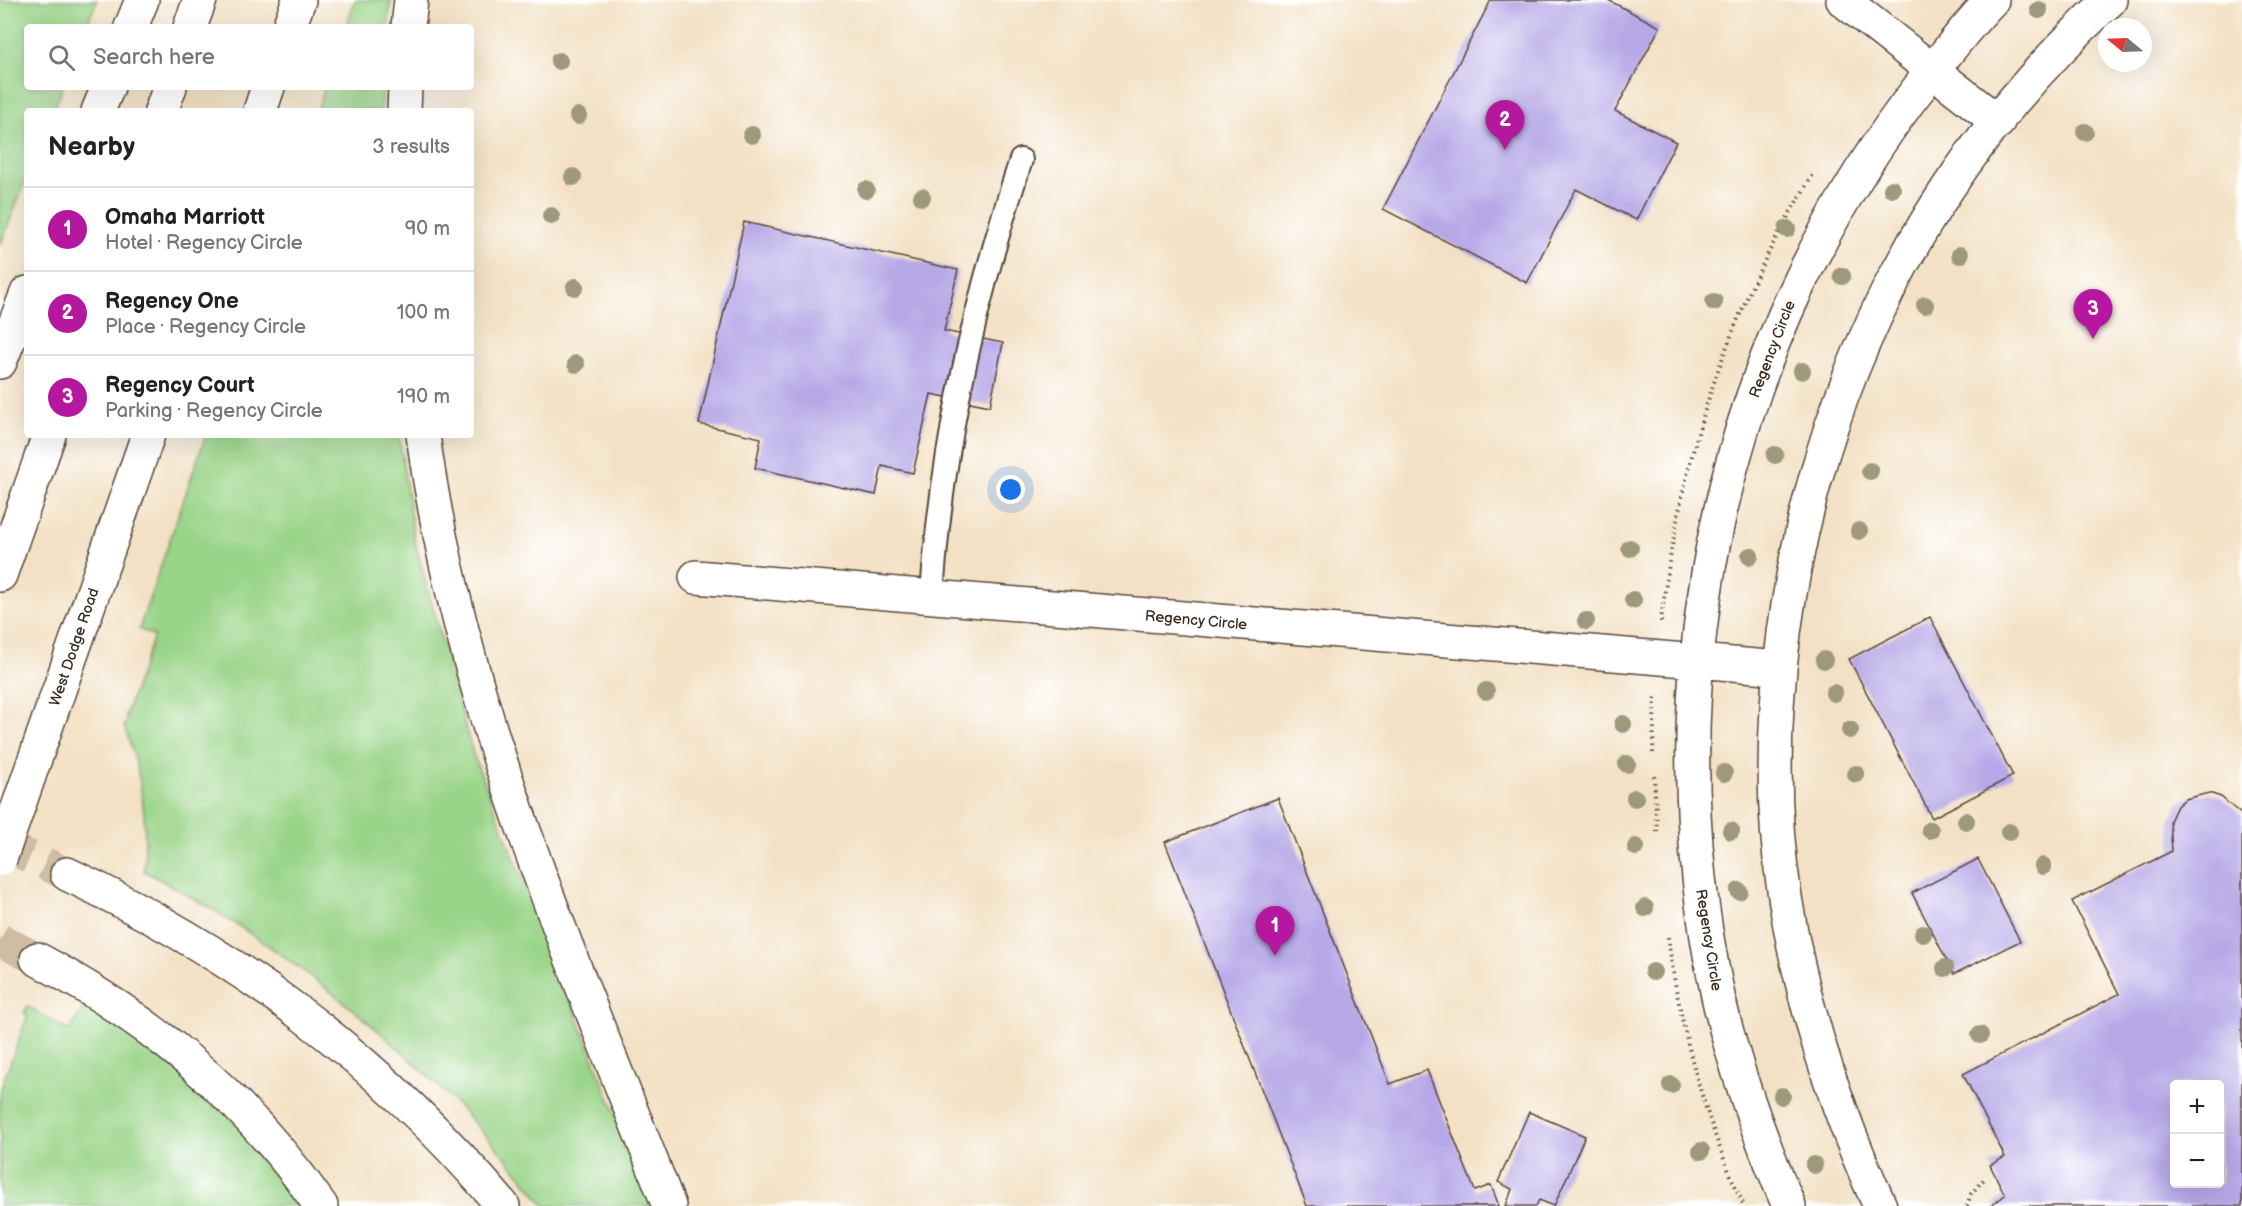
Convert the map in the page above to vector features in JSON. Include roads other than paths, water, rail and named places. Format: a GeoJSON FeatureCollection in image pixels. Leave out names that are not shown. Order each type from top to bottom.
{"type":"FeatureCollection","features":[{"type":"Feature","properties":{"kind":"main road"},"geometry":{"type":"LineString","coordinates":[[132,24],[142,0]]}},
{"type":"Feature","properties":{"kind":"main road"},"geometry":{"type":"LineString","coordinates":[[191,24],[200,0]]}},
{"type":"Feature","properties":{"kind":"main road"},"geometry":{"type":"LineString","coordinates":[[290,24],[299,0]]}},
{"type":"Feature","properties":{"kind":"main road"},"geometry":{"type":"LineString","coordinates":[[408,24],[411,0]]}},
{"type":"Feature","properties":{"kind":"main road"},"geometry":{"type":"LineString","coordinates":[[1843,0],[1998,122]]}},
{"type":"Feature","properties":{"kind":"main road","name":"Regency Circle"},"geometry":{"type":"LineString","coordinates":[[1789,1206],[1740,1076],[1719,999],[1708,941],[1693,816],[1696,663],[1721,508],[1741,432],[1768,350],[1803,270],[1841,200],[1893,121],[1992,0]]}},
{"type":"Feature","properties":{"kind":"main road"},"geometry":{"type":"LineString","coordinates":[[1880,1206],[1822,1061],[1800,980],[1784,894],[1777,822],[1776,734],[1780,668],[1802,524],[1821,455],[1846,380],[1878,307],[1913,243],[1960,170],[2039,71],[2110,0]]}},
{"type":"Feature","properties":{"kind":"main road"},"geometry":{"type":"LineString","coordinates":[[99,108],[107,90]]}},
{"type":"Feature","properties":{"kind":"main road"},"geometry":{"type":"LineString","coordinates":[[162,108],[169,90]]}},
{"type":"Feature","properties":{"kind":"main road"},"geometry":{"type":"LineString","coordinates":[[261,108],[267,90]]}},
{"type":"Feature","properties":{"kind":"main road"},"geometry":{"type":"LineString","coordinates":[[404,108],[405,90]]}},
{"type":"Feature","properties":{"kind":"main road"},"geometry":{"type":"LineString","coordinates":[[0,362],[24,301]]}},
{"type":"Feature","properties":{"kind":"main road"},"geometry":{"type":"LineString","coordinates":[[0,575],[48,438]]}},
{"type":"Feature","properties":{"kind":"main road","name":"West Dodge Road"},"geometry":{"type":"LineString","coordinates":[[0,859],[147,438]]}},
{"type":"Feature","properties":{"kind":"main road"},"geometry":{"type":"LineString","coordinates":[[423,438],[444,563],[489,732],[669,1206]]}},
{"type":"Feature","properties":{"kind":"main road","name":"Regency Circle"},"geometry":{"type":"LineString","coordinates":[[696,577],[1696,663],[1780,668]]}},
{"type":"Feature","properties":{"kind":"main road"},"geometry":{"type":"LineString","coordinates":[[67,874],[190,940],[316,1023],[401,1095],[438,1132],[503,1206]]}},
{"type":"Feature","properties":{"kind":"main road"},"geometry":{"type":"LineString","coordinates":[[37,959],[132,1015],[179,1051],[270,1140],[321,1206]]}},
{"type":"Feature","properties":{"kind":"lane"},"geometry":{"type":"LineString","coordinates":[[932,597],[936,529],[945,459],[961,378],[995,239],[1021,160]]}},
{"type":"Feature","properties":{"kind":"tunnel"},"geometry":{"type":"LineString","coordinates":[[0,843],[67,874]]}},
{"type":"Feature","properties":{"kind":"tunnel"},"geometry":{"type":"LineString","coordinates":[[0,940],[37,959]]}},
{"type":"Feature","properties":{"kind":"place","name":"Regency One"},"geometry":{"type":"Point","coordinates":[1505,150]}},
{"type":"Feature","properties":{"kind":"place","name":"Regency Court"},"geometry":{"type":"Point","coordinates":[2093,339]}},
{"type":"Feature","properties":{"kind":"place","name":"Omaha Marriott"},"geometry":{"type":"Point","coordinates":[1275,956]}}]}
